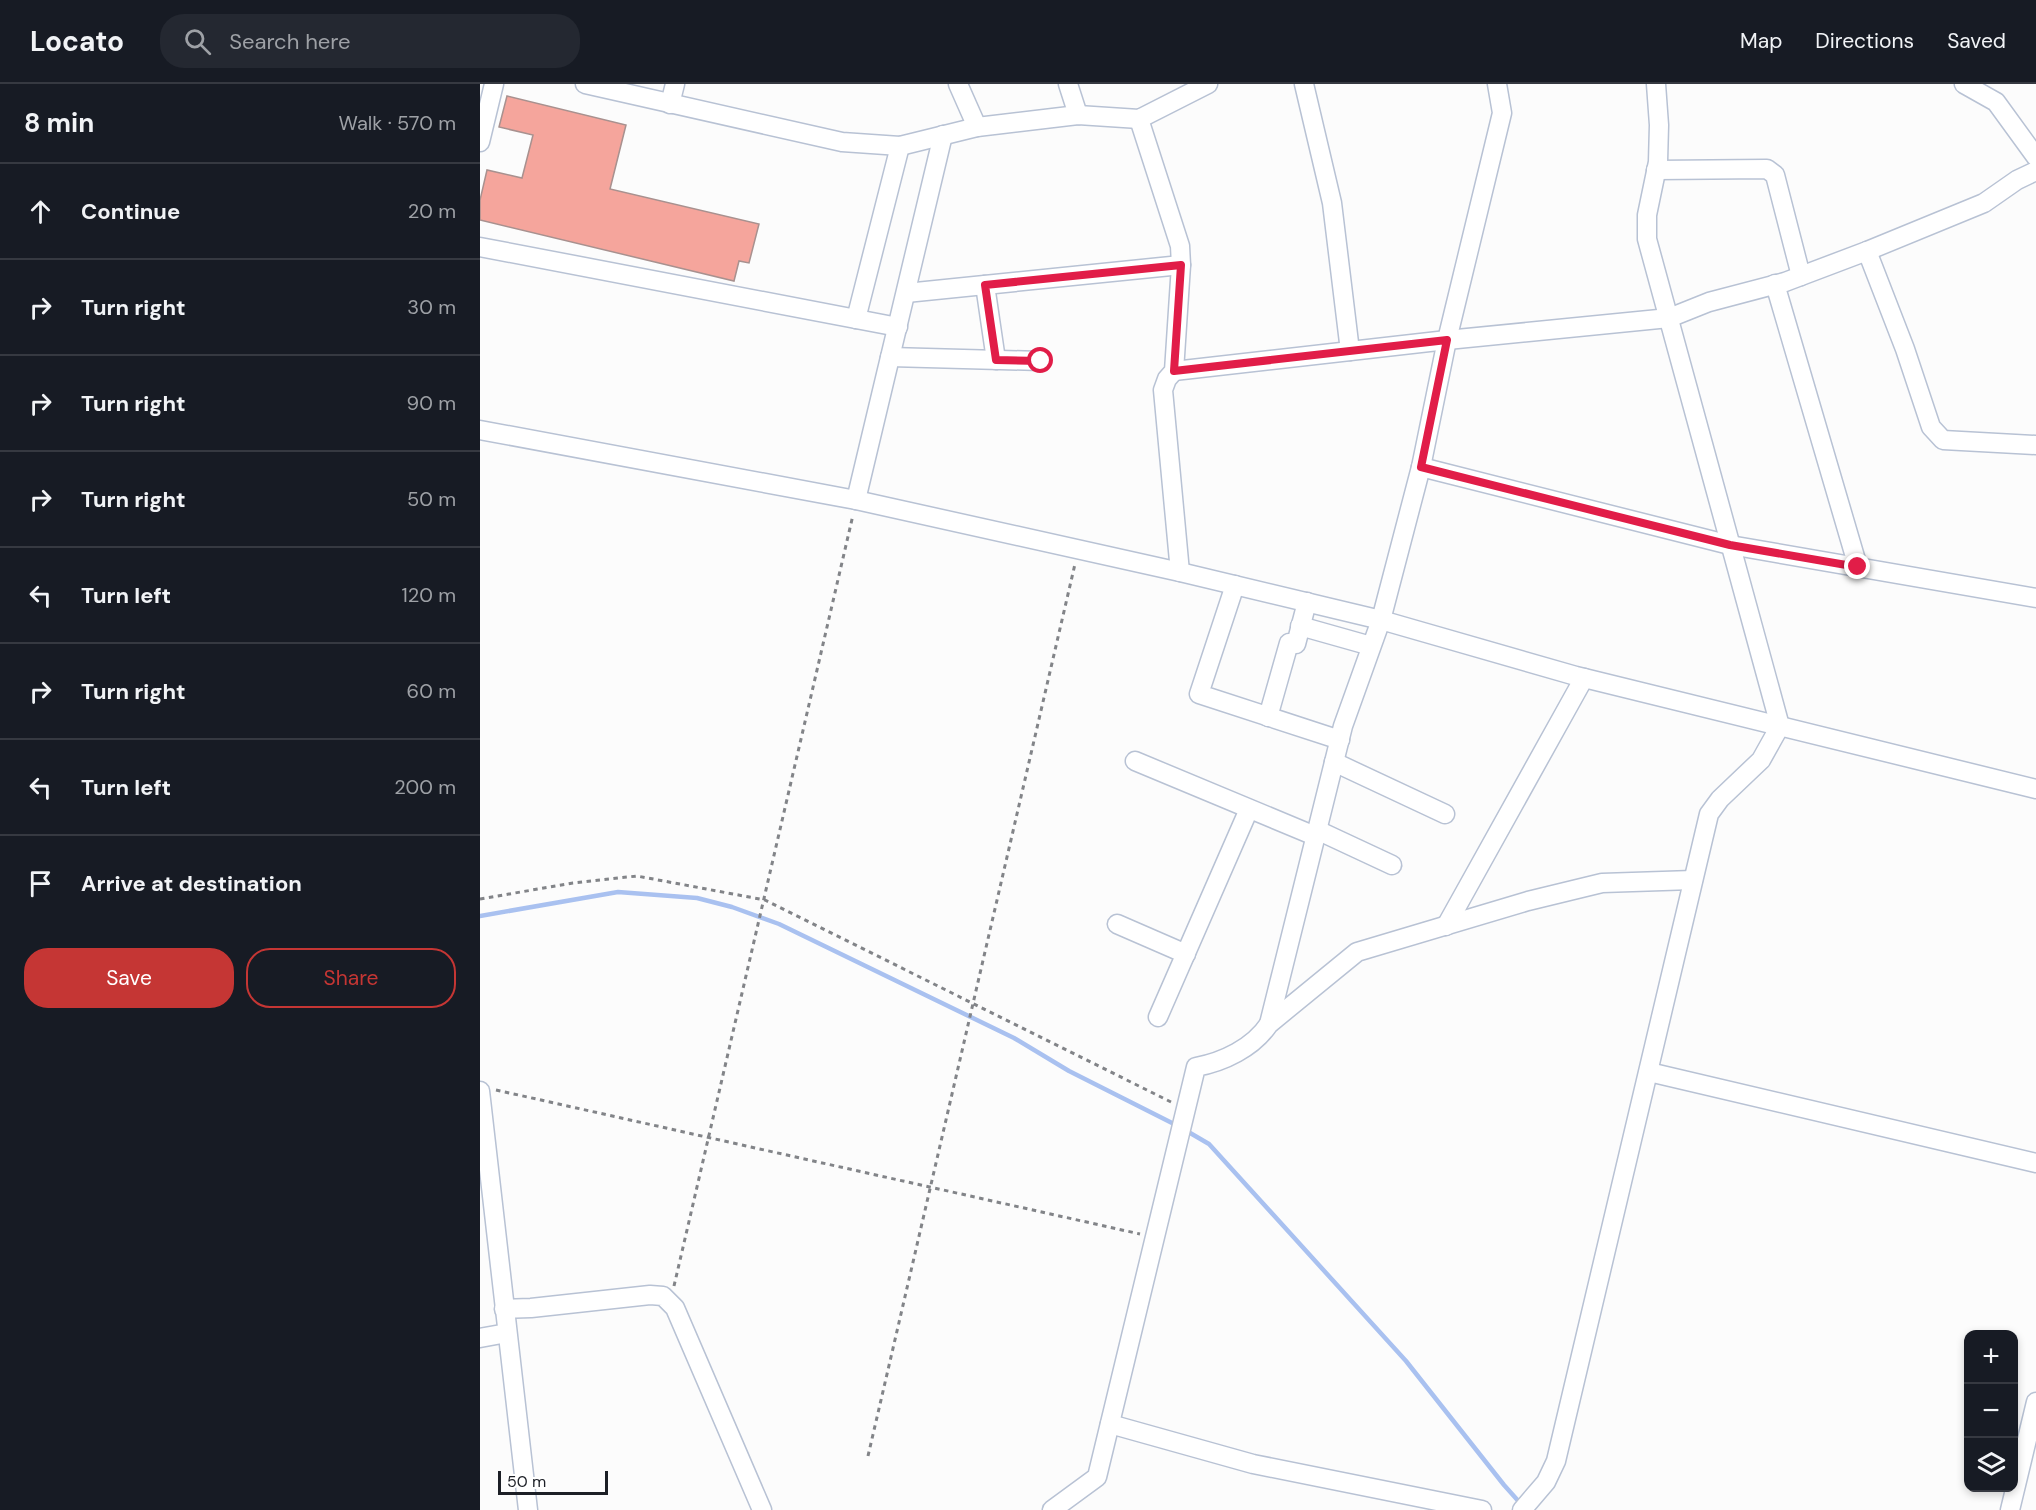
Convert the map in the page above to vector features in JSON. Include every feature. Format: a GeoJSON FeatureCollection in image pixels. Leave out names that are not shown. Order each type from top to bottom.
{"type":"FeatureCollection","features":[{"type":"Feature","properties":{"kind":"street"},"geometry":{"type":"LineString","coordinates":[[480,142],[494,84]]}},
{"type":"Feature","properties":{"kind":"street"},"geometry":{"type":"LineString","coordinates":[[585,84],[842,142],[900,146],[977,127],[1078,115],[1139,119],[1208,84]]}},
{"type":"Feature","properties":{"kind":"street"},"geometry":{"type":"LineString","coordinates":[[670,104],[675,84]]}},
{"type":"Feature","properties":{"kind":"street"},"geometry":{"type":"LineString","coordinates":[[958,84],[977,127]]}},
{"type":"Feature","properties":{"kind":"street"},"geometry":{"type":"LineString","coordinates":[[1068,84],[1078,115]]}},
{"type":"Feature","properties":{"kind":"street"},"geometry":{"type":"LineString","coordinates":[[1304,84],[1332,203],[1350,351]]}},
{"type":"Feature","properties":{"kind":"street"},"geometry":{"type":"LineString","coordinates":[[1269,1024],[1340,740],[1381,620],[1421,467],[1447,340],[1502,113],[1497,84]]}},
{"type":"Feature","properties":{"kind":"street"},"geometry":{"type":"LineString","coordinates":[[1526,1505],[1546,1482],[1556,1461],[1710,814],[1720,799],[1761,760],[1780,726],[1647,239],[1647,214],[1656,170],[1659,125],[1656,84]]}},
{"type":"Feature","properties":{"kind":"street"},"geometry":{"type":"LineString","coordinates":[[1964,84],[1996,102],[2036,157]]}},
{"type":"Feature","properties":{"kind":"street"},"geometry":{"type":"LineString","coordinates":[[1139,119],[1180,246],[1181,265],[1174,371],[1167,379],[1164,390],[1180,572]]}},
{"type":"Feature","properties":{"kind":"street"},"geometry":{"type":"LineString","coordinates":[[856,500],[943,135]]}},
{"type":"Feature","properties":{"kind":"street"},"geometry":{"type":"LineString","coordinates":[[856,319],[900,146]]}},
{"type":"Feature","properties":{"kind":"street"},"geometry":{"type":"LineString","coordinates":[[1656,170],[1767,169],[1775,175],[1801,276]]}},
{"type":"Feature","properties":{"kind":"street"},"geometry":{"type":"LineString","coordinates":[[1174,371],[1669,318],[1709,302],[1801,276],[1867,251],[1984,203],[2017,180],[2036,171]]}},
{"type":"Feature","properties":{"kind":"street"},"geometry":{"type":"LineString","coordinates":[[480,247],[898,327]]}},
{"type":"Feature","properties":{"kind":"street"},"geometry":{"type":"LineString","coordinates":[[1867,251],[1905,349],[1931,427],[1943,440],[2036,445]]}},
{"type":"Feature","properties":{"kind":"street"},"geometry":{"type":"LineString","coordinates":[[906,293],[1181,265]]}},
{"type":"Feature","properties":{"kind":"street"},"geometry":{"type":"LineString","coordinates":[[1775,284],[1858,567]]}},
{"type":"Feature","properties":{"kind":"street"},"geometry":{"type":"LineString","coordinates":[[985,285],[996,360]]}},
{"type":"Feature","properties":{"kind":"street"},"geometry":{"type":"LineString","coordinates":[[890,357],[1041,361]]}},
{"type":"Feature","properties":{"kind":"street"},"geometry":{"type":"LineString","coordinates":[[480,430],[856,500],[1180,572],[1381,620],[1584,678],[2036,789]]}},
{"type":"Feature","properties":{"kind":"street"},"geometry":{"type":"LineString","coordinates":[[1421,467],[1730,545],[2036,598]]}},
{"type":"Feature","properties":{"kind":"street"},"geometry":{"type":"LineString","coordinates":[[1235,585],[1199,694],[1340,740]]}},
{"type":"Feature","properties":{"kind":"street"},"geometry":{"type":"LineString","coordinates":[[1268,717],[1289,643],[1296,644],[1307,602]]}},
{"type":"Feature","properties":{"kind":"street"},"geometry":{"type":"LineString","coordinates":[[1300,626],[1371,646]]}},
{"type":"Feature","properties":{"kind":"street"},"geometry":{"type":"LineString","coordinates":[[1446,926],[1584,678]]}},
{"type":"Feature","properties":{"kind":"street"},"geometry":{"type":"LineString","coordinates":[[1136,761],[1249,809],[1316,833],[1392,865]]}},
{"type":"Feature","properties":{"kind":"street"},"geometry":{"type":"LineString","coordinates":[[1334,762],[1445,814]]}},
{"type":"Feature","properties":{"kind":"street"},"geometry":{"type":"LineString","coordinates":[[1158,1017],[1249,809]]}},
{"type":"Feature","properties":{"kind":"street"},"geometry":{"type":"LineString","coordinates":[[1052,1510],[1097,1477],[1184,1109],[1196,1067],[1210,1064],[1244,1049],[1262,1034],[1269,1024],[1357,952],[1528,901],[1602,883],[1693,880]]}},
{"type":"Feature","properties":{"kind":"street"},"geometry":{"type":"LineString","coordinates":[[1117,924],[1186,954]]}},
{"type":"Feature","properties":{"kind":"street"},"geometry":{"type":"LineString","coordinates":[[1649,1072],[2036,1163]]}},
{"type":"Feature","properties":{"kind":"street"},"geometry":{"type":"LineString","coordinates":[[486,1090],[504,1309],[528,1510]]}},
{"type":"Feature","properties":{"kind":"street"},"geometry":{"type":"LineString","coordinates":[[504,1309],[650,1294],[663,1296],[675,1308],[762,1510]]}},
{"type":"Feature","properties":{"kind":"street"},"geometry":{"type":"LineString","coordinates":[[480,1338],[507,1333]]}},
{"type":"Feature","properties":{"kind":"street"},"geometry":{"type":"LineString","coordinates":[[2010,1510],[2036,1402]]}},
{"type":"Feature","properties":{"kind":"street"},"geometry":{"type":"LineString","coordinates":[[1110,1424],[1253,1464],[1482,1510]]}},
{"type":"Feature","properties":{"kind":"path"},"geometry":{"type":"LineString","coordinates":[[670,1302],[856,500]]}},
{"type":"Feature","properties":{"kind":"path"},"geometry":{"type":"LineString","coordinates":[[868,1456],[1078,549]]}},
{"type":"Feature","properties":{"kind":"path"},"geometry":{"type":"LineString","coordinates":[[480,899],[573,882],[637,876],[765,900],[1184,1109]]}},
{"type":"Feature","properties":{"kind":"path"},"geometry":{"type":"LineString","coordinates":[[486,1090],[707,1136],[1154,1238]]}},
{"type":"Feature","properties":{"kind":"building"},"geometry":{"type":"Polygon","coordinates":[[[507,96],[626,125],[610,189],[759,224],[749,263],[739,261],[734,281],[480,220],[480,200],[487,170],[522,178],[533,135],[499,127],[507,96]]]}},
{"type":"Feature","properties":{"kind":"waterway"},"geometry":{"type":"LineString","coordinates":[[480,916],[618,892],[697,898],[732,907],[779,924],[1014,1038],[1069,1071],[1178,1126]]}},
{"type":"Feature","properties":{"kind":"waterway"},"geometry":{"type":"LineString","coordinates":[[1185,1130],[1209,1144],[1406,1361],[1521,1504]]}},
{"type":"Feature","properties":{"kind":"route"},"geometry":{"type":"LineString","coordinates":[[1041,361],[996,360],[985,285],[1181,265],[1174,371],[1447,340],[1421,467],[1730,545],[1858,567]]}}]}
